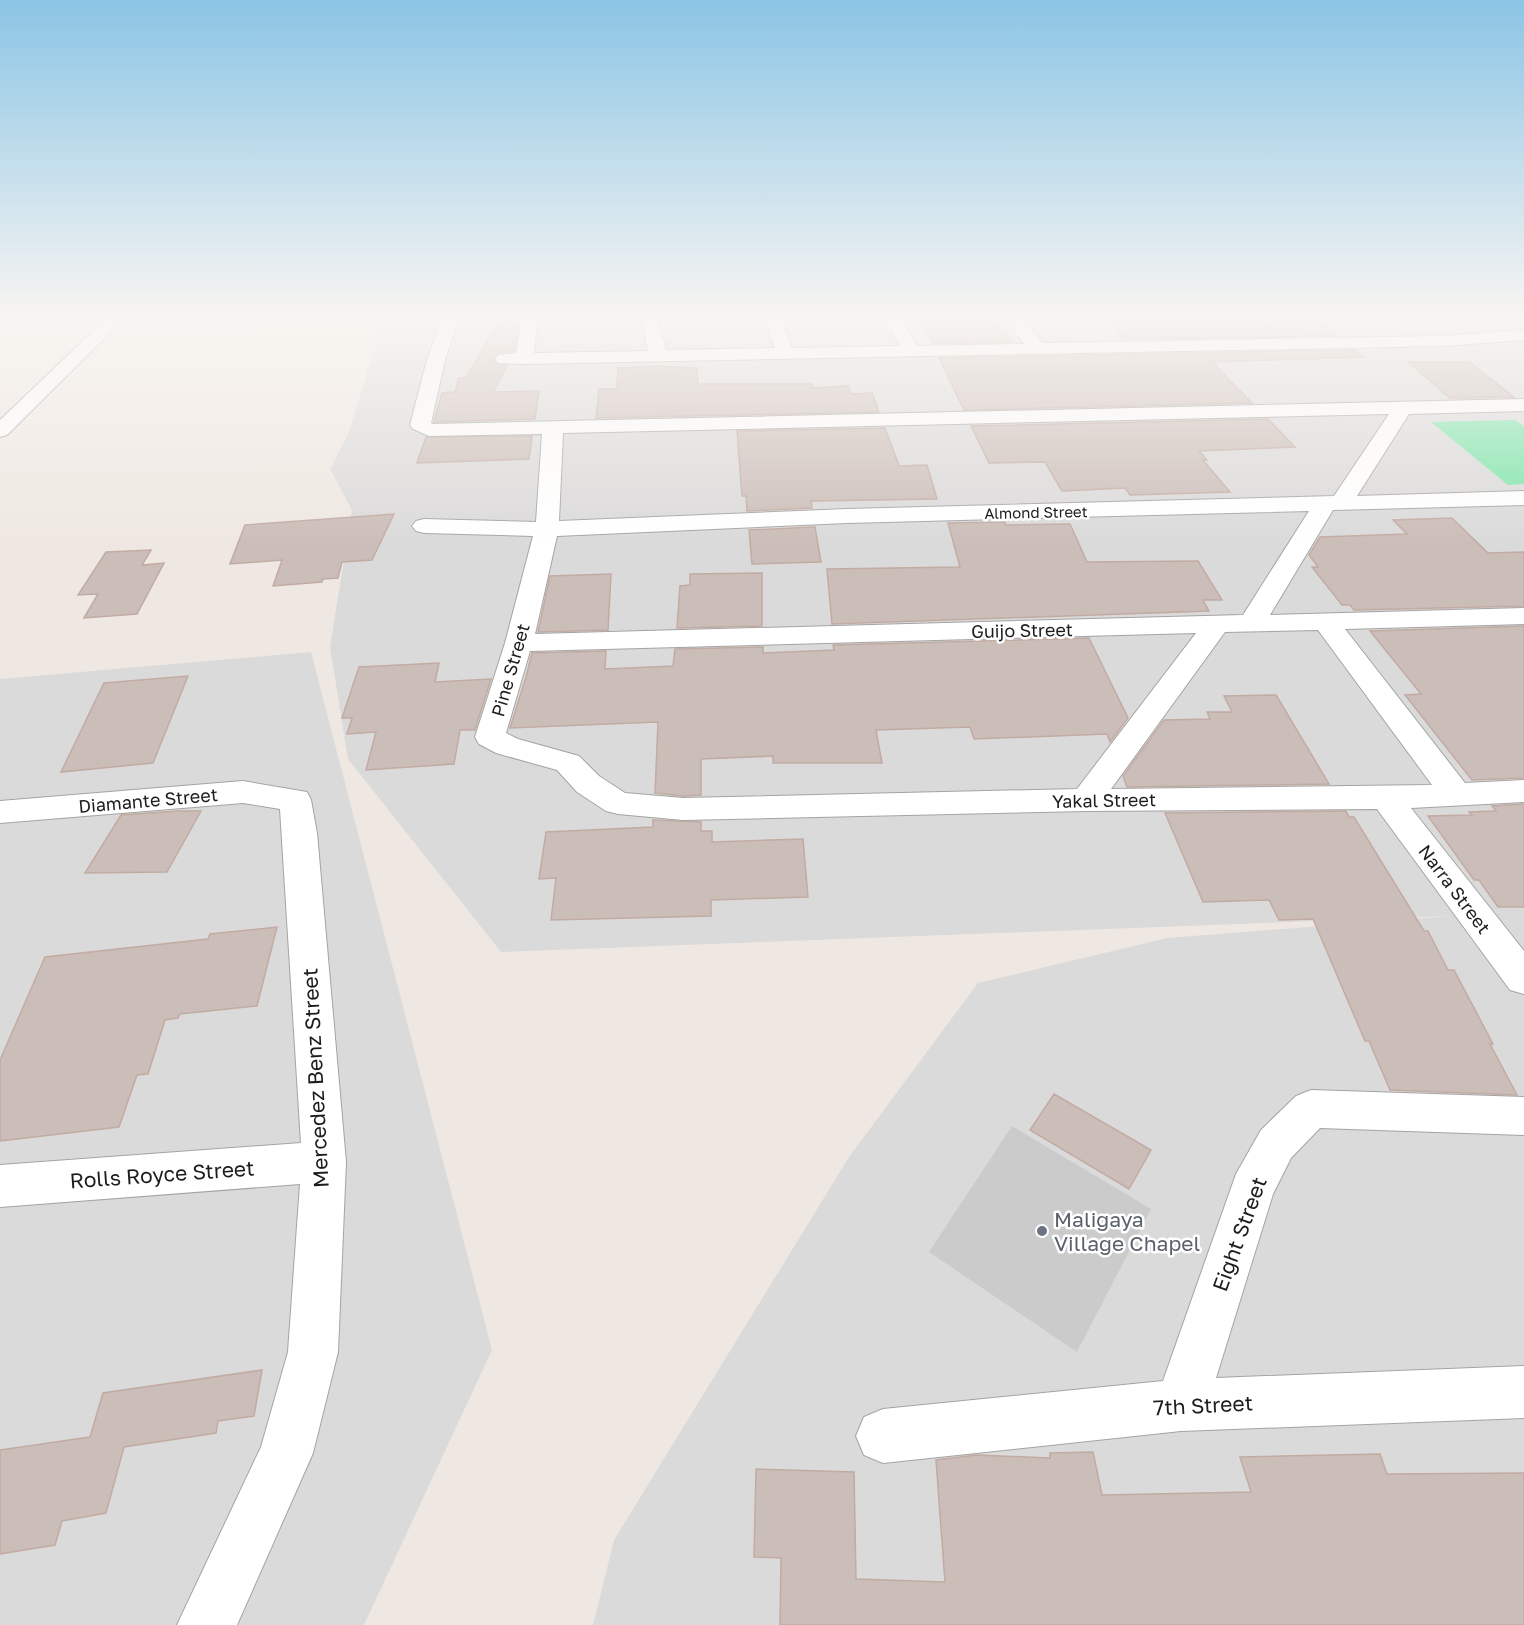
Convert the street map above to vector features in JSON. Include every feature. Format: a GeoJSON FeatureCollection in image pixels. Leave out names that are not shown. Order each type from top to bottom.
{"type":"FeatureCollection","features":[{"type":"Feature","properties":{"kind":"street"},"geometry":{"type":"LineString","coordinates":[[0,430],[39,393]]}},
{"type":"Feature","properties":{"kind":"street"},"geometry":{"type":"LineString","coordinates":[[428,393],[420,425],[429,430],[1524,405]]}},
{"type":"Feature","properties":{"kind":"street"},"geometry":{"type":"LineString","coordinates":[[1251,624],[1333,503],[1403,408]]}},
{"type":"Feature","properties":{"kind":"street","name":"Pine Street"},"geometry":{"type":"LineString","coordinates":[[553,428],[547,529],[519,643],[490,737],[507,746],[568,763],[588,784],[618,802],[683,810]]}},
{"type":"Feature","properties":{"kind":"street","name":"Almond Street"},"geometry":{"type":"LineString","coordinates":[[424,526],[547,529],[847,516],[1524,498]]}},
{"type":"Feature","properties":{"kind":"street","name":"Guijo Street"},"geometry":{"type":"LineString","coordinates":[[519,643],[1524,616]]}},
{"type":"Feature","properties":{"kind":"street"},"geometry":{"type":"LineString","coordinates":[[1326,622],[1456,794]]}},
{"type":"Feature","properties":{"kind":"street"},"geometry":{"type":"LineString","coordinates":[[1086,800],[1216,625]]}},
{"type":"Feature","properties":{"kind":"street","name":"Yakal Street"},"geometry":{"type":"LineString","coordinates":[[683,810],[1086,800],[1386,798],[1524,790]]}},
{"type":"Feature","properties":{"kind":"street","name":"Diamante Street"},"geometry":{"type":"LineString","coordinates":[[0,812],[243,792],[295,800]]}},
{"type":"Feature","properties":{"kind":"street","name":"Narra Street"},"geometry":{"type":"LineString","coordinates":[[1386,798],[1524,980]]}},
{"type":"Feature","properties":{"kind":"street","name":"Mercedez Benz Street"},"geometry":{"type":"LineString","coordinates":[[207,1625],[286,1453],[313,1352],[324,1162],[300,832],[295,800]]}},
{"type":"Feature","properties":{"kind":"street","name":"Eight Street"},"geometry":{"type":"LineString","coordinates":[[1181,1405],[1251,1189],[1276,1144],[1311,1109],[1524,1116]]}},
{"type":"Feature","properties":{"kind":"street","name":"Rolls Royce Street"},"geometry":{"type":"LineString","coordinates":[[0,1186],[324,1162]]}},
{"type":"Feature","properties":{"kind":"street","name":"7th Street"},"geometry":{"type":"LineString","coordinates":[[883,1436],[1181,1405],[1524,1392]]}},
{"type":"Feature","properties":{"kind":"shaded area"},"geometry":{"type":"Polygon","coordinates":[[[361,393],[1524,393],[1524,1625],[593,1625],[614,1540],[849,1157],[978,983],[1167,938],[1449,916],[501,952],[348,759],[330,647],[352,510],[330,469],[349,432],[361,393]]]}},
{"type":"Feature","properties":{"kind":"shaded area"},"geometry":{"type":"Polygon","coordinates":[[[311,652],[492,1350],[364,1625],[0,1625],[0,679],[311,652]]]}},
{"type":"Feature","properties":{"kind":"shaded area","name":"Maligaya Village Chapel"},"geometry":{"type":"Polygon","coordinates":[[[1012,1126],[1151,1209],[1077,1352],[929,1252],[1012,1126]]]}},
{"type":"Feature","properties":{"kind":"green space"},"geometry":{"type":"Polygon","coordinates":[[[1515,420],[1524,426],[1524,484],[1508,485],[1431,422],[1515,420]]]}},
{"type":"Feature","properties":{"kind":"building"},"geometry":{"type":"Polygon","coordinates":[[[442,393],[539,393],[535,419],[434,422],[442,393]]]}},
{"type":"Feature","properties":{"kind":"building"},"geometry":{"type":"Polygon","coordinates":[[[599,393],[872,393],[879,412],[596,418],[599,393]]]}},
{"type":"Feature","properties":{"kind":"building"},"geometry":{"type":"Polygon","coordinates":[[[956,393],[1242,393],[1252,403],[964,410],[956,393]]]}},
{"type":"Feature","properties":{"kind":"building"},"geometry":{"type":"Polygon","coordinates":[[[1444,393],[1509,393],[1514,397],[1450,398],[1444,393]]]}},
{"type":"Feature","properties":{"kind":"building"},"geometry":{"type":"Polygon","coordinates":[[[1268,419],[1295,447],[1199,451],[1207,460],[1203,460],[1230,492],[1130,495],[1125,488],[1062,491],[1045,462],[989,463],[971,426],[1268,419]]]}},
{"type":"Feature","properties":{"kind":"building"},"geometry":{"type":"Polygon","coordinates":[[[885,428],[899,466],[927,465],[937,499],[811,501],[812,508],[747,511],[746,496],[742,496],[737,431],[885,428]]]}},
{"type":"Feature","properties":{"kind":"building"},"geometry":{"type":"Polygon","coordinates":[[[532,436],[529,459],[417,463],[426,437],[532,436]]]}},
{"type":"Feature","properties":{"kind":"building"},"geometry":{"type":"Polygon","coordinates":[[[394,514],[372,560],[342,562],[338,578],[323,579],[322,582],[273,586],[282,560],[230,564],[245,525],[394,514]]]}},
{"type":"Feature","properties":{"kind":"building"},"geometry":{"type":"Polygon","coordinates":[[[1452,518],[1488,553],[1524,552],[1524,606],[1354,610],[1350,605],[1342,605],[1312,567],[1318,567],[1309,555],[1320,537],[1407,534],[1393,520],[1452,518]]]}},
{"type":"Feature","properties":{"kind":"building"},"geometry":{"type":"Polygon","coordinates":[[[1005,522],[1006,525],[1070,524],[1087,562],[1198,561],[1222,600],[1203,600],[1209,611],[832,624],[827,569],[960,567],[948,523],[1005,522]]]}},
{"type":"Feature","properties":{"kind":"building"},"geometry":{"type":"Polygon","coordinates":[[[815,527],[821,562],[752,564],[749,530],[815,527]]]}},
{"type":"Feature","properties":{"kind":"building"},"geometry":{"type":"Polygon","coordinates":[[[151,550],[142,565],[164,563],[137,614],[84,618],[98,594],[78,595],[106,552],[151,550]]]}},
{"type":"Feature","properties":{"kind":"building"},"geometry":{"type":"Polygon","coordinates":[[[762,573],[762,626],[677,628],[680,586],[690,585],[690,574],[762,573]]]}},
{"type":"Feature","properties":{"kind":"building"},"geometry":{"type":"Polygon","coordinates":[[[611,574],[608,630],[538,632],[550,576],[611,574]]]}},
{"type":"Feature","properties":{"kind":"building"},"geometry":{"type":"Polygon","coordinates":[[[1524,626],[1524,778],[1472,780],[1405,695],[1421,694],[1370,631],[1524,626]]]}},
{"type":"Feature","properties":{"kind":"building"},"geometry":{"type":"Polygon","coordinates":[[[1089,638],[1128,718],[1110,742],[1107,734],[974,739],[970,727],[876,730],[882,763],[773,763],[773,756],[701,759],[701,795],[683,796],[655,793],[658,722],[510,728],[532,653],[606,651],[605,669],[673,666],[675,649],[763,647],[763,653],[834,650],[833,645],[1089,638]]]}},
{"type":"Feature","properties":{"kind":"building"},"geometry":{"type":"Polygon","coordinates":[[[439,663],[435,682],[491,679],[475,730],[460,730],[454,764],[366,770],[376,732],[347,734],[352,718],[342,718],[359,667],[439,663]]]}},
{"type":"Feature","properties":{"kind":"building"},"geometry":{"type":"Polygon","coordinates":[[[188,676],[153,763],[61,772],[104,683],[188,676]]]}},
{"type":"Feature","properties":{"kind":"building"},"geometry":{"type":"Polygon","coordinates":[[[1276,695],[1329,784],[1127,787],[1123,776],[1164,720],[1210,719],[1207,712],[1232,712],[1224,696],[1276,695]]]}},
{"type":"Feature","properties":{"kind":"building"},"geometry":{"type":"Polygon","coordinates":[[[1524,804],[1524,907],[1498,907],[1479,880],[1474,880],[1428,816],[1472,815],[1469,812],[1496,811],[1492,806],[1524,804]]]}},
{"type":"Feature","properties":{"kind":"building"},"geometry":{"type":"Polygon","coordinates":[[[201,811],[167,872],[85,873],[121,815],[201,811]]]}},
{"type":"Feature","properties":{"kind":"building"},"geometry":{"type":"Polygon","coordinates":[[[1346,811],[1349,817],[1354,817],[1424,931],[1428,931],[1448,970],[1454,970],[1517,1095],[1390,1090],[1369,1041],[1365,1041],[1313,919],[1279,920],[1269,900],[1203,902],[1165,813],[1346,811]]]}},
{"type":"Feature","properties":{"kind":"building"},"geometry":{"type":"Polygon","coordinates":[[[653,820],[701,822],[701,831],[712,831],[712,842],[803,839],[808,897],[711,900],[711,916],[551,920],[556,878],[539,879],[546,832],[653,827],[653,820]]]}},
{"type":"Feature","properties":{"kind":"building"},"geometry":{"type":"Polygon","coordinates":[[[277,927],[257,1006],[180,1014],[178,1018],[165,1020],[148,1074],[137,1075],[119,1127],[0,1141],[0,1060],[45,957],[208,939],[210,934],[277,927]]]}},
{"type":"Feature","properties":{"kind":"building"},"geometry":{"type":"Polygon","coordinates":[[[1054,1094],[1151,1150],[1129,1189],[1030,1130],[1054,1094]]]}},
{"type":"Feature","properties":{"kind":"building"},"geometry":{"type":"Polygon","coordinates":[[[262,1370],[254,1416],[218,1421],[216,1433],[124,1447],[106,1513],[62,1521],[55,1545],[0,1554],[0,1450],[90,1437],[103,1393],[262,1370]]]}},
{"type":"Feature","properties":{"kind":"building"},"geometry":{"type":"Polygon","coordinates":[[[1093,1452],[1102,1495],[1251,1492],[1240,1457],[1380,1454],[1387,1474],[1524,1473],[1524,1625],[780,1625],[781,1558],[754,1557],[756,1469],[854,1472],[856,1579],[945,1582],[936,1460],[976,1455],[1050,1458],[1050,1453],[1093,1452]]]}},
{"type":"Feature","properties":{"kind":"place","name":"Maligaya Village Chapel"},"geometry":{"type":"Point","coordinates":[1042,1231]}}]}
